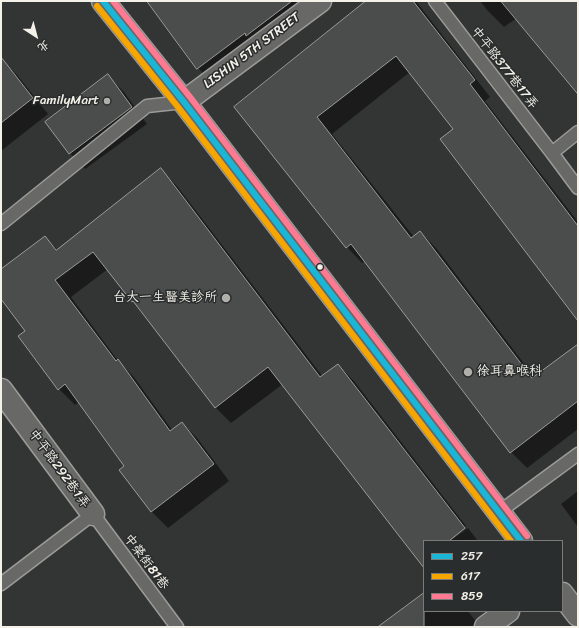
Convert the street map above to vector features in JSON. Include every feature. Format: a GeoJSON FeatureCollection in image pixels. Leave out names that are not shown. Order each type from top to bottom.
{"type":"FeatureCollection","features":[{"type":"Feature","properties":{"kind":"street"},"geometry":{"type":"LineString","coordinates":[[103,1],[184,102],[520,540]]}},
{"type":"Feature","properties":{"kind":"street","name":"LISHIN 5TH STREET"},"geometry":{"type":"LineString","coordinates":[[184,102],[320,1]]}},
{"type":"Feature","properties":{"kind":"street","name":"中平路292巷1弄"},"geometry":{"type":"LineString","coordinates":[[1,390],[93,514]]}},
{"type":"Feature","properties":{"kind":"street"},"geometry":{"type":"LineString","coordinates":[[563,595],[578,615]]}},
{"type":"Feature","properties":{"kind":"street"},"geometry":{"type":"LineString","coordinates":[[486,627],[507,612]]}},
{"type":"Feature","properties":{"kind":"lane","name":"中平路377巷17弄"},"geometry":{"type":"LineString","coordinates":[[435,1],[578,188]]}},
{"type":"Feature","properties":{"kind":"lane"},"geometry":{"type":"LineString","coordinates":[[1,224],[147,106],[184,102]]}},
{"type":"Feature","properties":{"kind":"lane"},"geometry":{"type":"LineString","coordinates":[[552,153],[578,132]]}},
{"type":"Feature","properties":{"kind":"lane"},"geometry":{"type":"LineString","coordinates":[[499,512],[578,454]]}},
{"type":"Feature","properties":{"kind":"lane","name":"中平路292巷1弄"},"geometry":{"type":"LineString","coordinates":[[1,584],[93,514]]}},
{"type":"Feature","properties":{"kind":"lane","name":"中榮街81巷"},"geometry":{"type":"LineString","coordinates":[[93,514],[177,627]]}},
{"type":"Feature","properties":{"kind":"building"},"geometry":{"type":"Polygon","coordinates":[[[147,1],[292,1],[246,36],[245,33],[197,69],[147,1]]]}},
{"type":"Feature","properties":{"kind":"building"},"geometry":{"type":"Polygon","coordinates":[[[366,1],[413,1],[475,80],[470,84],[578,226],[578,321],[440,139],[453,129],[396,56],[317,117],[411,238],[420,231],[532,378],[578,344],[578,401],[510,453],[351,244],[346,248],[234,107],[366,1]]]}},
{"type":"Feature","properties":{"kind":"building"},"geometry":{"type":"Polygon","coordinates":[[[501,1],[578,1],[578,94],[501,1]]]}},
{"type":"Feature","properties":{"kind":"building"},"geometry":{"type":"Polygon","coordinates":[[[1,57],[33,98],[1,123],[1,57]]]}},
{"type":"Feature","properties":{"kind":"building"},"geometry":{"type":"Polygon","coordinates":[[[108,74],[132,107],[69,154],[45,122],[108,74]]]}},
{"type":"Feature","properties":{"kind":"building"},"geometry":{"type":"Polygon","coordinates":[[[161,168],[320,377],[338,364],[465,528],[450,540],[423,540],[423,567],[268,367],[215,408],[133,301],[132,302],[93,252],[55,280],[116,361],[118,359],[170,431],[182,422],[214,464],[151,512],[119,470],[124,466],[65,384],[58,390],[18,336],[25,331],[1,299],[1,269],[45,236],[56,250],[161,168]]]}},
{"type":"Feature","properties":{"kind":"building"},"geometry":{"type":"Polygon","coordinates":[[[423,594],[424,627],[378,627],[423,594]]]}},
{"type":"Feature","properties":{"kind":"transit line","name":"257"},"geometry":{"type":"LineString","coordinates":[[103,1],[184,102],[520,540]]}},
{"type":"Feature","properties":{"kind":"transit line","name":"859"},"geometry":{"type":"LineString","coordinates":[[113,1],[190,97],[527,536]]}},
{"type":"Feature","properties":{"kind":"transit line","name":"617"},"geometry":{"type":"LineString","coordinates":[[97,6],[178,107],[510,540]]}},
{"type":"Feature","properties":{"kind":"place","name":"FamilyMart"},"geometry":{"type":"Point","coordinates":[107,101]}},
{"type":"Feature","properties":{"kind":"place","name":"台大一生醫美診所"},"geometry":{"type":"Point","coordinates":[226,298]}},
{"type":"Feature","properties":{"kind":"place","name":"徐耳鼻喉科"},"geometry":{"type":"Point","coordinates":[468,372]}}]}
